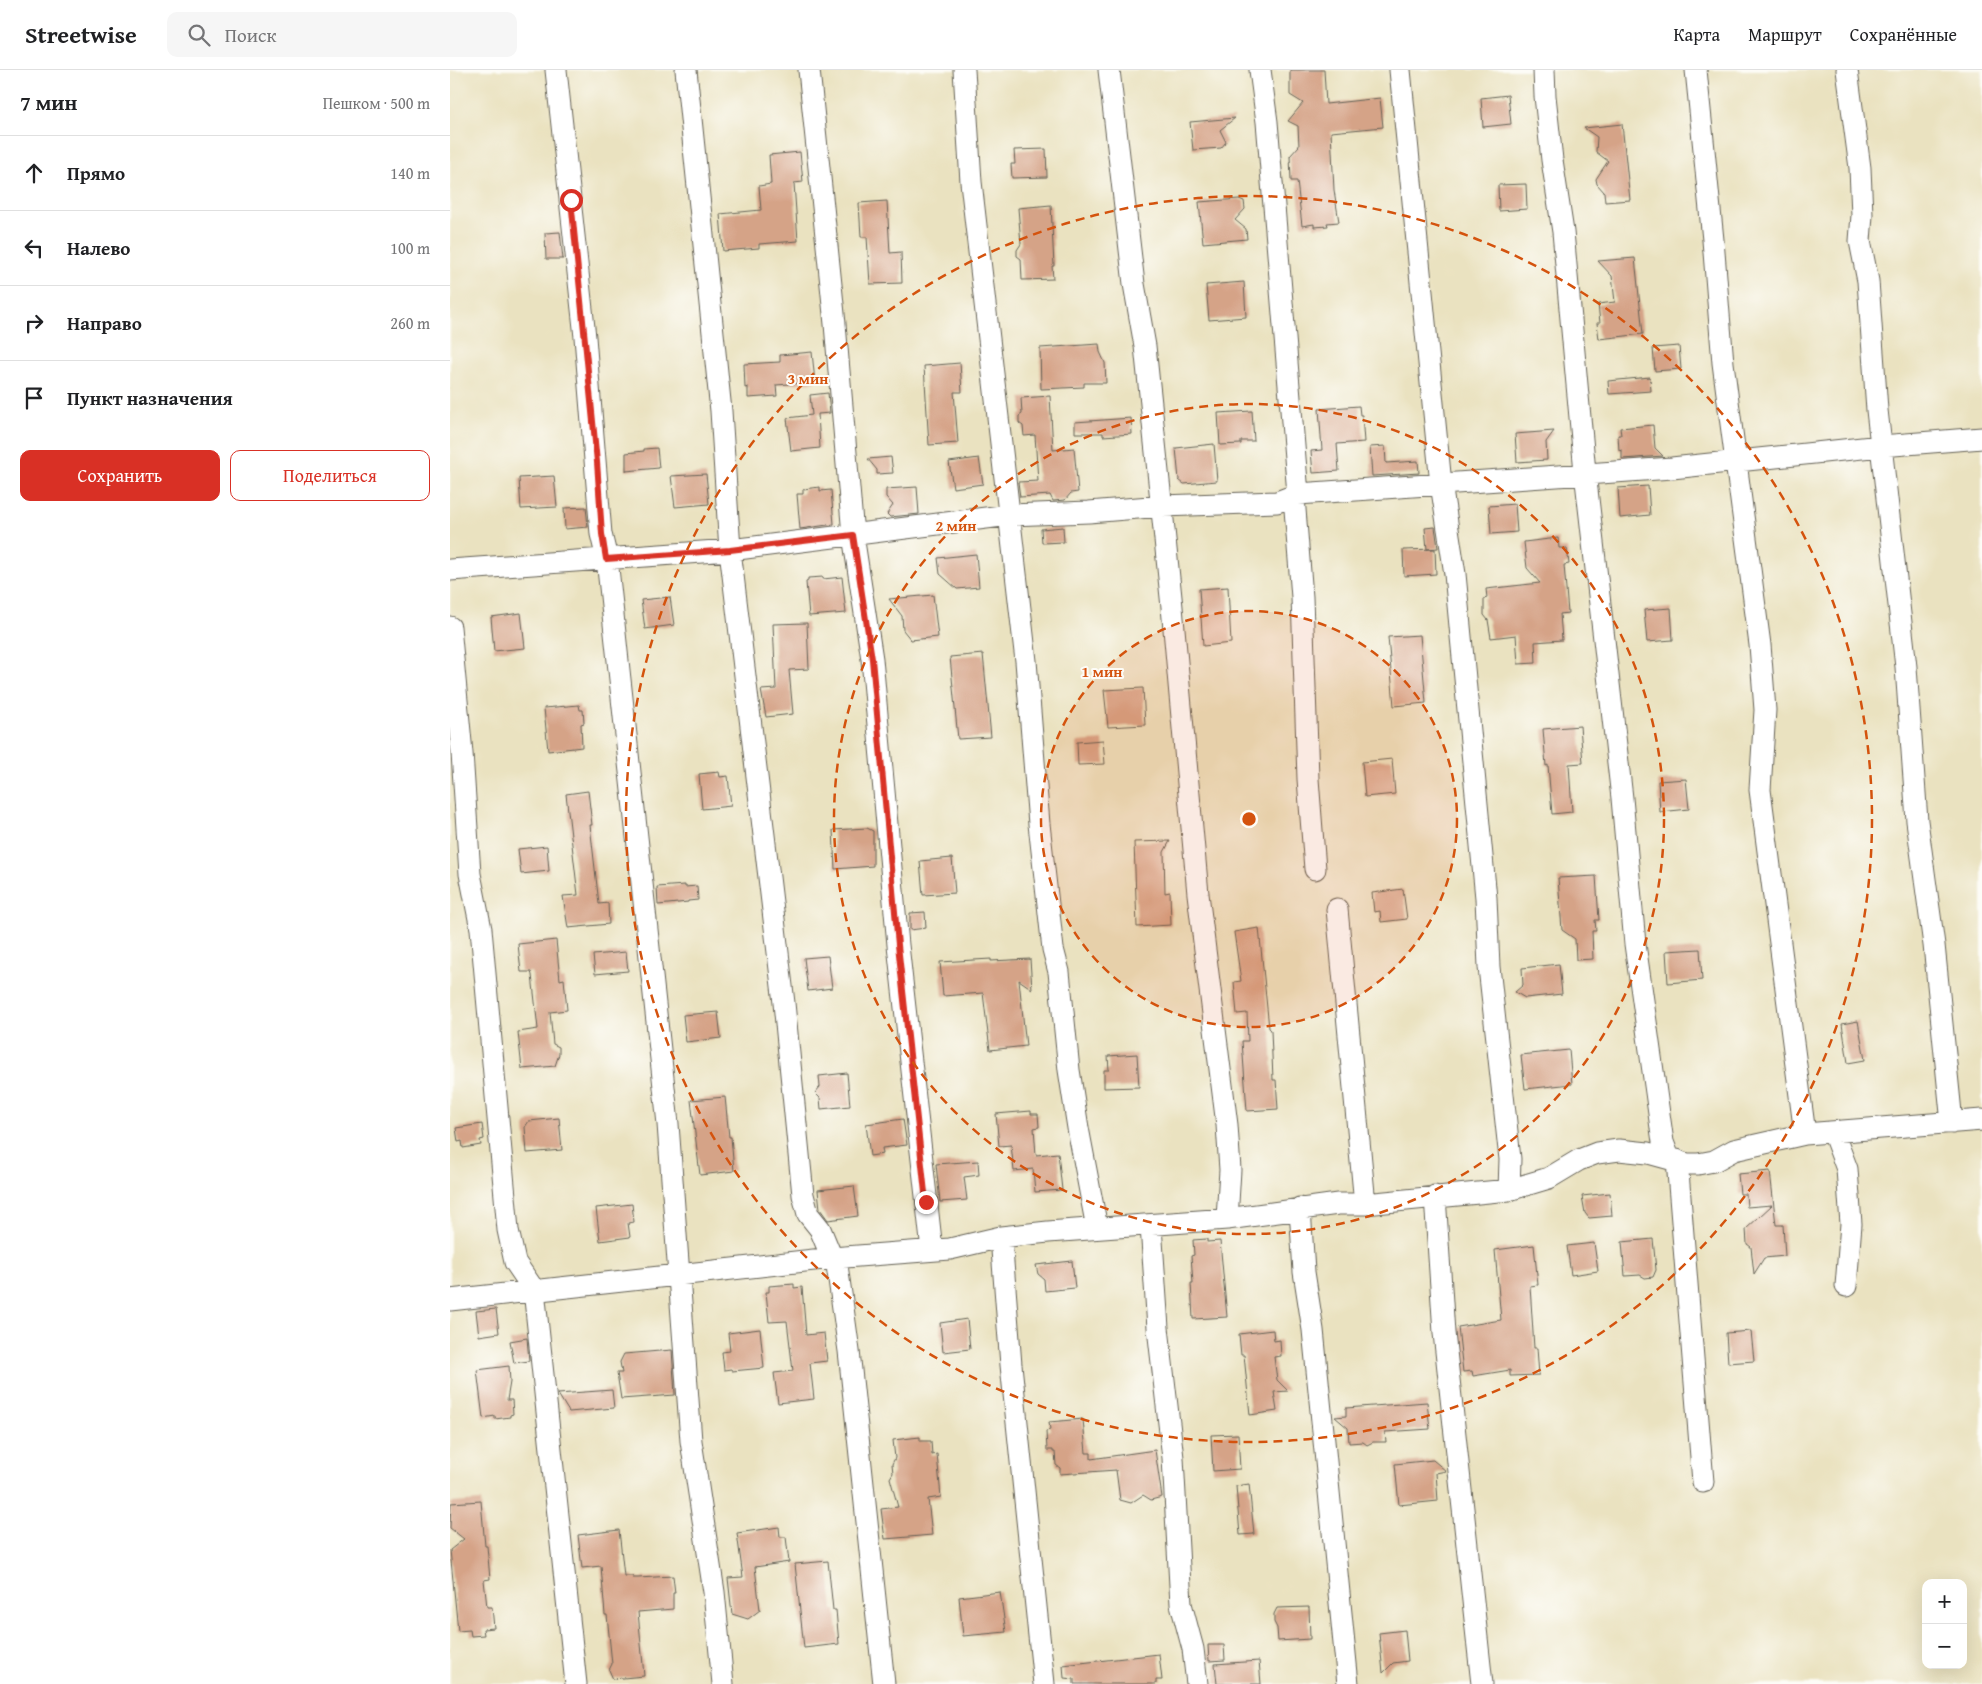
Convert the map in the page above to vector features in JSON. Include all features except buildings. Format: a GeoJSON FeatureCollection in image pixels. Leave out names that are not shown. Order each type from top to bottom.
{"type":"FeatureCollection","features":[{"type":"Feature","properties":{"kind":"street"},"geometry":{"type":"LineString","coordinates":[[556,70],[585,337],[602,534],[668,1124],[692,1441],[714,1592],[723,1684]]}},
{"type":"Feature","properties":{"kind":"street"},"geometry":{"type":"LineString","coordinates":[[686,70],[721,411],[730,550],[785,1012],[803,1195],[808,1214],[820,1229],[834,1258],[849,1351],[884,1684]]}},
{"type":"Feature","properties":{"kind":"street"},"geometry":{"type":"LineString","coordinates":[[809,70],[834,315],[853,535],[872,659],[898,945],[932,1250]]}},
{"type":"Feature","properties":{"kind":"street"},"geometry":{"type":"LineString","coordinates":[[964,70],[971,182],[1026,661],[1039,824],[1053,949],[1059,972],[1069,1070],[1078,1128],[1098,1228]]}},
{"type":"Feature","properties":{"kind":"street"},"geometry":{"type":"LineString","coordinates":[[1109,70],[1134,284],[1145,346],[1162,506],[1198,894],[1227,1125],[1230,1170],[1227,1219]]}},
{"type":"Feature","properties":{"kind":"street"},"geometry":{"type":"LineString","coordinates":[[1260,70],[1266,122],[1296,495],[1302,597],[1308,779],[1315,869]]}},
{"type":"Feature","properties":{"kind":"street"},"geometry":{"type":"LineString","coordinates":[[1400,70],[1441,484],[1455,574],[1486,898],[1489,967],[1510,1159],[1509,1190]]}},
{"type":"Feature","properties":{"kind":"street"},"geometry":{"type":"LineString","coordinates":[[1544,70],[1546,105],[1568,275],[1585,472],[1622,798],[1635,944],[1663,1142],[1673,1159],[1703,1482]]}},
{"type":"Feature","properties":{"kind":"street"},"geometry":{"type":"LineString","coordinates":[[1696,70],[1723,363],[1760,645],[1765,710],[1760,790],[1805,1134]]}},
{"type":"Feature","properties":{"kind":"street"},"geometry":{"type":"LineString","coordinates":[[1847,70],[1860,168],[1862,215],[1860,241],[1868,281],[1881,446],[1909,693],[1917,821],[1934,945],[1952,1123]]}},
{"type":"Feature","properties":{"kind":"street"},"geometry":{"type":"LineString","coordinates":[[450,570],[730,550],[1010,515],[1090,512],[1162,506],[1278,502],[1296,495],[1585,472],[1672,468],[1736,460],[1982,438]]}},
{"type":"Feature","properties":{"kind":"street"},"geometry":{"type":"LineString","coordinates":[[450,627],[462,753],[470,874],[480,925],[508,1230],[516,1262],[534,1290],[576,1684]]}},
{"type":"Feature","properties":{"kind":"street"},"geometry":{"type":"LineString","coordinates":[[1337,908],[1365,1204]]}},
{"type":"Feature","properties":{"kind":"street"},"geometry":{"type":"LineString","coordinates":[[450,1300],[834,1258],[950,1249],[1001,1237],[1227,1219],[1300,1208],[1365,1204],[1509,1190],[1549,1178],[1579,1160],[1597,1153],[1619,1150],[1648,1153],[1698,1164],[1714,1161],[1734,1150],[1805,1134],[1982,1120]]}},
{"type":"Feature","properties":{"kind":"street"},"geometry":{"type":"LineString","coordinates":[[1832,1132],[1848,1168],[1851,1224],[1846,1286]]}},
{"type":"Feature","properties":{"kind":"street"},"geometry":{"type":"LineString","coordinates":[[1435,1196],[1444,1332],[1482,1684]]}},
{"type":"Feature","properties":{"kind":"street"},"geometry":{"type":"LineString","coordinates":[[1300,1208],[1304,1272],[1313,1330],[1348,1684]]}},
{"type":"Feature","properties":{"kind":"street"},"geometry":{"type":"LineString","coordinates":[[1151,1226],[1158,1328],[1172,1458],[1181,1604],[1193,1649],[1197,1684]]}},
{"type":"Feature","properties":{"kind":"street"},"geometry":{"type":"LineString","coordinates":[[1001,1237],[1011,1365],[1044,1684]]}},
{"type":"Feature","properties":{"kind":"route"},"geometry":{"type":"LineString","coordinates":[[571,200],[597,462],[602,534],[606,559],[730,550],[853,535],[872,659],[898,945],[926,1202]]}}]}
